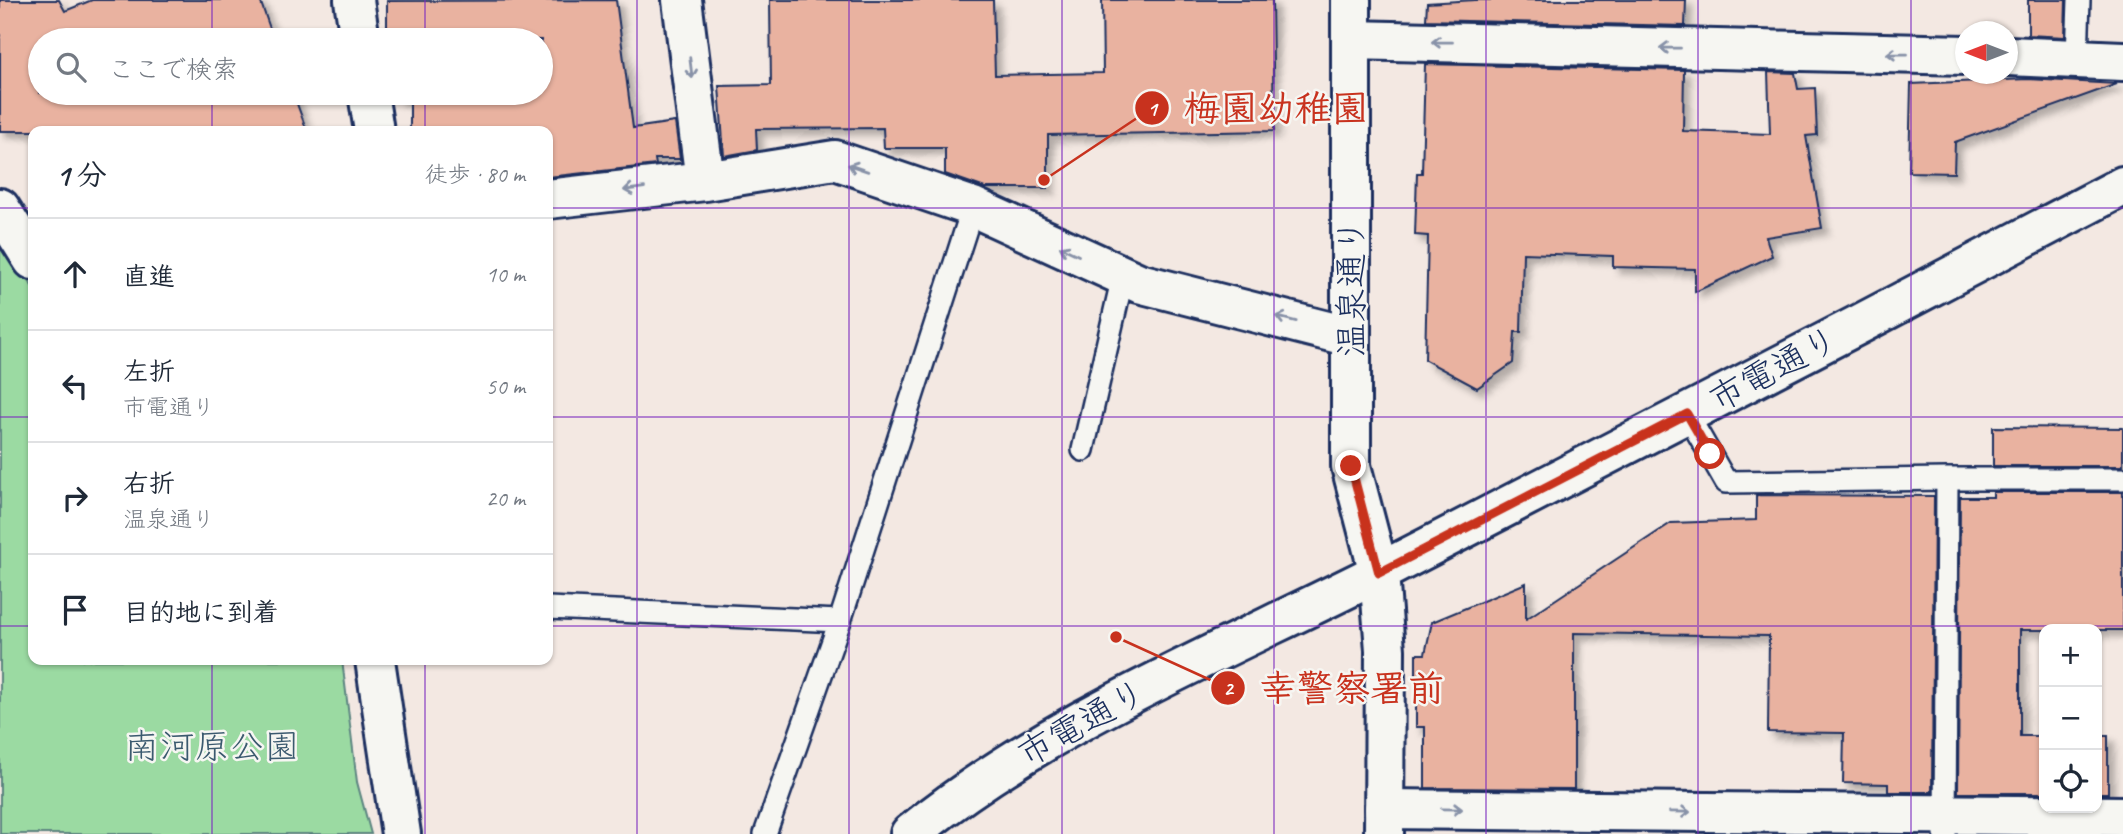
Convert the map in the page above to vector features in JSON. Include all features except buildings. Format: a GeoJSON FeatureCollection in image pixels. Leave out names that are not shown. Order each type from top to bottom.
{"type":"FeatureCollection","features":[{"type":"Feature","properties":{"kind":"street"},"geometry":{"type":"LineString","coordinates":[[354,0],[358,28]]}},
{"type":"Feature","properties":{"kind":"street"},"geometry":{"type":"LineString","coordinates":[[682,0],[705,181]]}},
{"type":"Feature","properties":{"kind":"street","name":"温泉通り"},"geometry":{"type":"LineString","coordinates":[[1351,0],[1351,466],[1379,573],[1385,650],[1384,821]]}},
{"type":"Feature","properties":{"kind":"street"},"geometry":{"type":"LineString","coordinates":[[1351,40],[1955,55]]}},
{"type":"Feature","properties":{"kind":"street"},"geometry":{"type":"LineString","coordinates":[[2018,56],[2123,61]]}},
{"type":"Feature","properties":{"kind":"street"},"geometry":{"type":"LineString","coordinates":[[370,105],[373,126]]}},
{"type":"Feature","properties":{"kind":"street"},"geometry":{"type":"LineString","coordinates":[[553,198],[705,181],[835,160],[973,207],[1139,283],[1351,337]]}},
{"type":"Feature","properties":{"kind":"street","name":"市電通り"},"geometry":{"type":"LineString","coordinates":[[910,834],[941,809],[1020,756],[1103,708],[1379,573],[2123,186]]}},
{"type":"Feature","properties":{"kind":"street"},"geometry":{"type":"LineString","coordinates":[[0,208],[28,252]]}},
{"type":"Feature","properties":{"kind":"street"},"geometry":{"type":"LineString","coordinates":[[376,665],[401,834]]}},
{"type":"Feature","properties":{"kind":"street"},"geometry":{"type":"LineString","coordinates":[[1384,821],[1945,824],[2123,816]]}},
{"type":"Feature","properties":{"kind":"lane"},"geometry":{"type":"LineString","coordinates":[[2077,58],[2079,0]]}},
{"type":"Feature","properties":{"kind":"lane"},"geometry":{"type":"LineString","coordinates":[[765,834],[840,621],[973,207]]}},
{"type":"Feature","properties":{"kind":"lane"},"geometry":{"type":"LineString","coordinates":[[1083,450],[1123,276]]}},
{"type":"Feature","properties":{"kind":"lane"},"geometry":{"type":"LineString","coordinates":[[1687,414],[1726,482],[2123,479]]}},
{"type":"Feature","properties":{"kind":"lane"},"geometry":{"type":"LineString","coordinates":[[1945,824],[1947,480]]}},
{"type":"Feature","properties":{"kind":"lane"},"geometry":{"type":"LineString","coordinates":[[553,608],[840,621]]}},
{"type":"Feature","properties":{"kind":"green space","name":"南河原公園"},"geometry":{"type":"Polygon","coordinates":[[[0,227],[28,279],[28,665],[343,665],[357,782],[371,834],[0,834],[0,227]]]}},
{"type":"Feature","properties":{"kind":"place","name":"梅園幼稚園"},"geometry":{"type":"Point","coordinates":[1044,180]}},
{"type":"Feature","properties":{"kind":"place","name":"幸警察署前"},"geometry":{"type":"Point","coordinates":[1116,637]}},
{"type":"Feature","properties":{"kind":"route"},"geometry":{"type":"LineString","coordinates":[[1351,466],[1379,573],[1687,414],[1710,454]]}}]}
